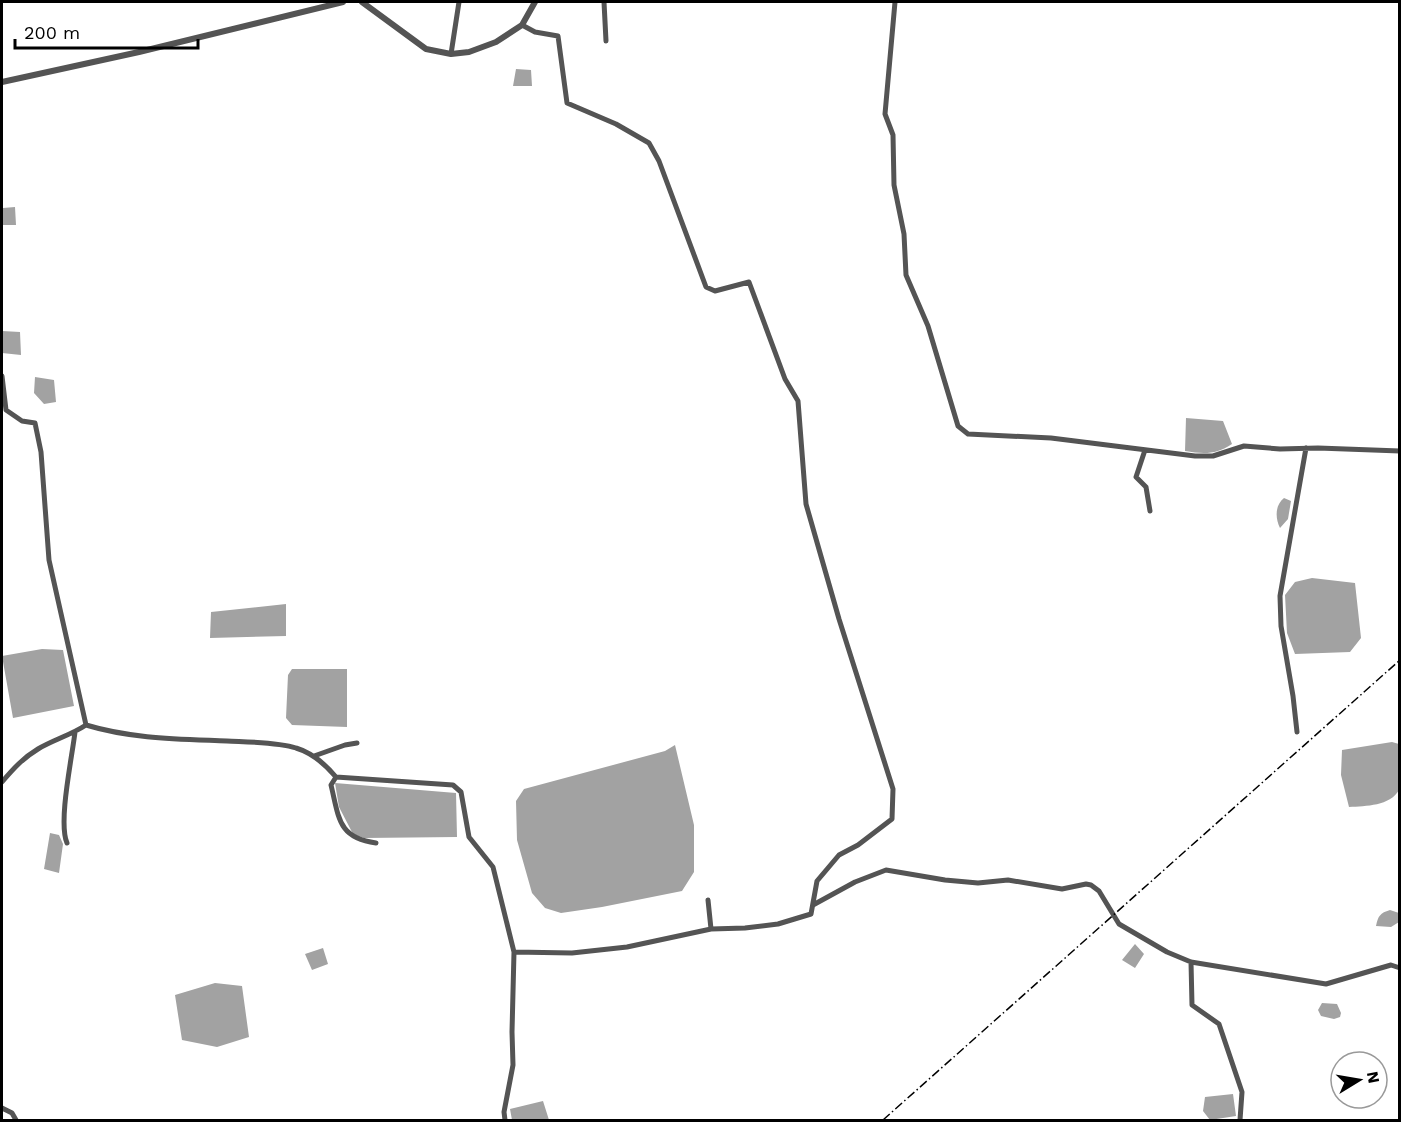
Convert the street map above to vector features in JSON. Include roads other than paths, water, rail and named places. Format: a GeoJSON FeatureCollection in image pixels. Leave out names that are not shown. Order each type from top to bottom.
{"type":"FeatureCollection","features":[{"type":"Feature","properties":{"kind":"street"},"geometry":{"type":"LineString","coordinates":[[2,82],[139,52],[343,2]]}},
{"type":"Feature","properties":{"kind":"street"},"geometry":{"type":"LineString","coordinates":[[362,2],[426,49],[451,54],[469,52],[487,45],[522,26],[535,2]]}},
{"type":"Feature","properties":{"kind":"street"},"geometry":{"type":"LineString","coordinates":[[451,54],[459,2]]}},
{"type":"Feature","properties":{"kind":"street"},"geometry":{"type":"LineString","coordinates":[[604,2],[606,41]]}},
{"type":"Feature","properties":{"kind":"street"},"geometry":{"type":"LineString","coordinates":[[895,2],[885,114],[893,135],[894,185],[904,234],[906,275],[928,326],[958,426],[968,434],[1051,438],[1195,456],[1213,456],[1244,446],[1280,449],[1400,451]]}},
{"type":"Feature","properties":{"kind":"street"},"geometry":{"type":"LineString","coordinates":[[514,952],[572,952],[627,947],[711,929],[778,924],[811,914],[817,881],[839,855],[858,845],[892,819],[892,789],[806,504],[798,401],[785,379],[749,282],[716,291],[706,287],[659,161],[649,143],[616,124],[567,103],[558,36],[535,32],[522,26]]}},
{"type":"Feature","properties":{"kind":"street"},"geometry":{"type":"LineString","coordinates":[[2,376],[6,410],[22,421],[35,423],[41,452],[49,560],[86,725]]}},
{"type":"Feature","properties":{"kind":"street"},"geometry":{"type":"LineString","coordinates":[[1297,732],[1281,626],[1280,596],[1306,448]]}},
{"type":"Feature","properties":{"kind":"street"},"geometry":{"type":"LineString","coordinates":[[1145,450],[1136,477],[1146,487],[1150,512]]}},
{"type":"Feature","properties":{"kind":"street"},"geometry":{"type":"LineString","coordinates":[[2,782],[20,761],[86,725],[112,733],[295,747],[322,761],[336,777],[453,785],[461,792],[469,837],[493,867],[514,952],[513,1065],[504,1112],[505,1120]]}},
{"type":"Feature","properties":{"kind":"street"},"geometry":{"type":"LineString","coordinates":[[67,843],[64,831],[75,732]]}},
{"type":"Feature","properties":{"kind":"street"},"geometry":{"type":"LineString","coordinates":[[314,756],[357,743]]}},
{"type":"Feature","properties":{"kind":"street"},"geometry":{"type":"LineString","coordinates":[[336,777],[331,784],[338,812],[348,833],[359,841],[376,843]]}},
{"type":"Feature","properties":{"kind":"street"},"geometry":{"type":"LineString","coordinates":[[813,905],[855,882],[886,870],[978,883],[1008,880],[1062,888],[1086,884],[1099,891],[1119,924],[1167,952],[1191,962],[1326,984],[1391,966],[1400,968]]}},
{"type":"Feature","properties":{"kind":"street"},"geometry":{"type":"LineString","coordinates":[[708,900],[711,929]]}},
{"type":"Feature","properties":{"kind":"street"},"geometry":{"type":"LineString","coordinates":[[1191,962],[1192,1005],[1219,1024],[1242,1092],[1240,1120]]}},
{"type":"Feature","properties":{"kind":"street"},"geometry":{"type":"LineString","coordinates":[[2,1108],[12,1113],[16,1120]]}},
{"type":"Feature","properties":{"kind":"railway"},"geometry":{"type":"LineString","coordinates":[[883,1120],[1400,660]]}}]}
